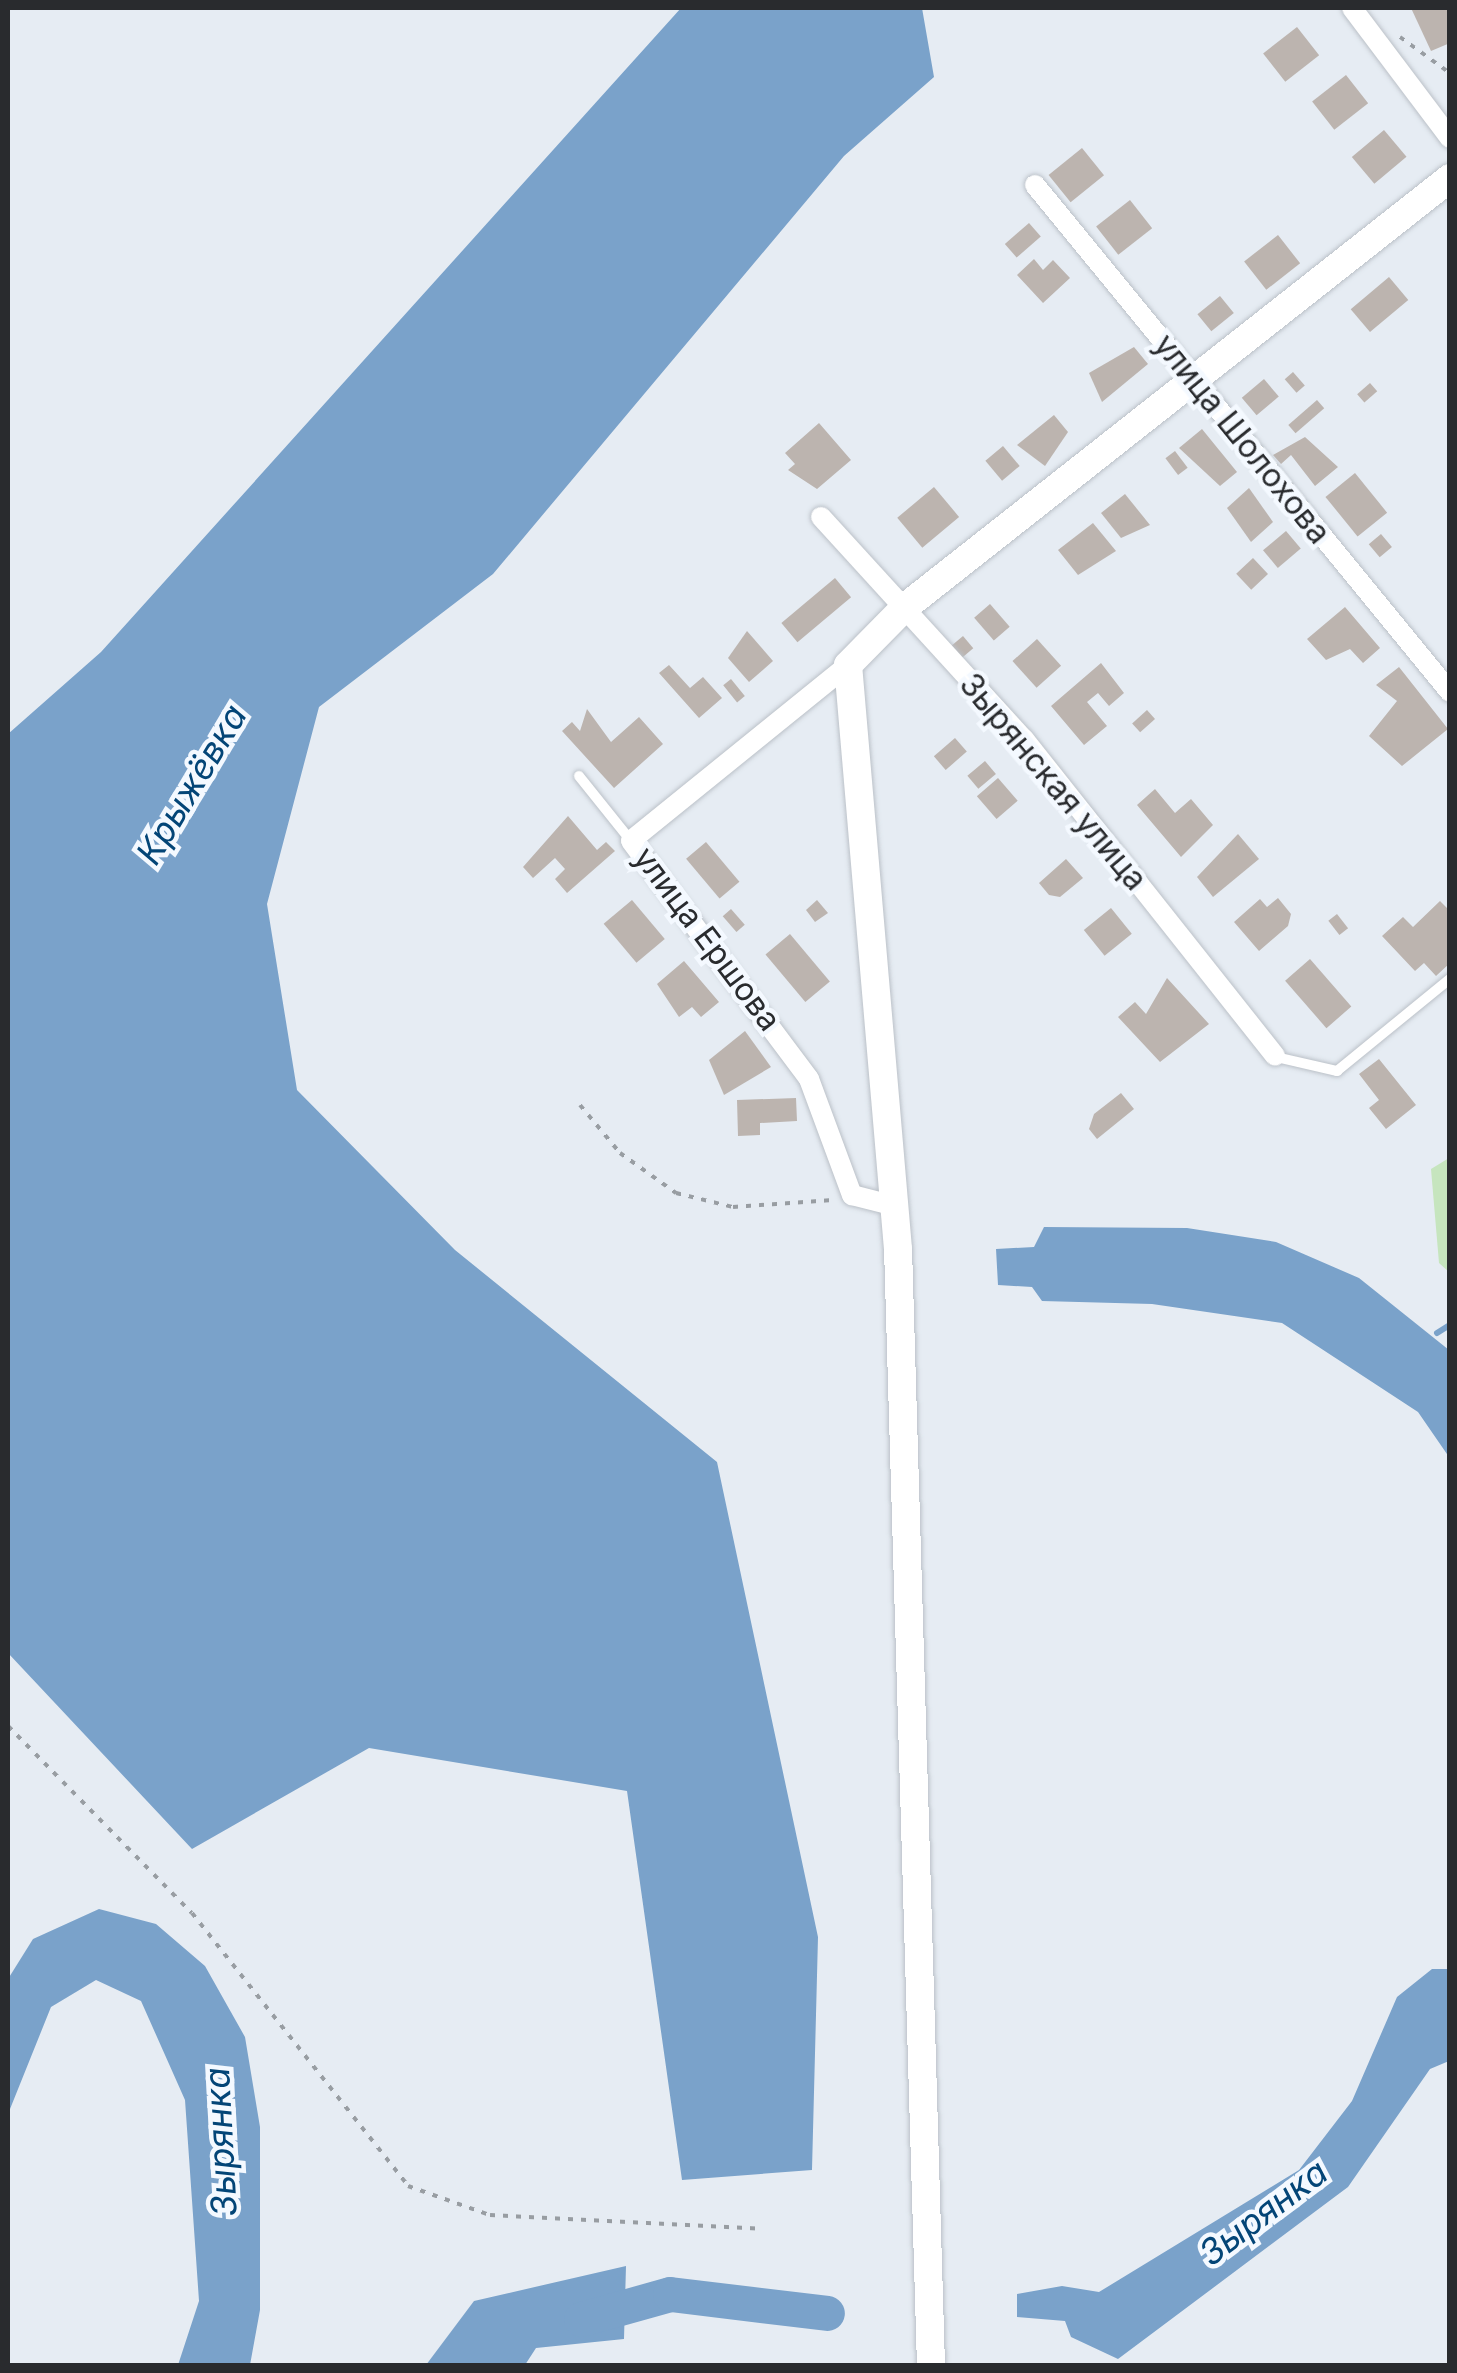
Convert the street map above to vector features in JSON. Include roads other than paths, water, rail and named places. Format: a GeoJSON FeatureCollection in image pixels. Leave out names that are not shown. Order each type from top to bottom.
{"type":"FeatureCollection","features":[{"type":"Feature","properties":{"kind":"main road"},"geometry":{"type":"LineString","coordinates":[[931,2366],[896,1206],[848,665],[904,608],[1450,178]]}},
{"type":"Feature","properties":{"kind":"street"},"geometry":{"type":"LineString","coordinates":[[1352,8],[1450,138]]}},
{"type":"Feature","properties":{"kind":"street","name":"улица Шолохова"},"geometry":{"type":"LineString","coordinates":[[1035,185],[1450,692]]}},
{"type":"Feature","properties":{"kind":"street","name":"Зырянская улица"},"geometry":{"type":"LineString","coordinates":[[820,517],[1024,739],[1275,1056]]}},
{"type":"Feature","properties":{"kind":"street","name":"улица Ершова"},"geometry":{"type":"LineString","coordinates":[[848,665],[630,841],[809,1079],[852,1196],[896,1206]]}},
{"type":"Feature","properties":{"kind":"lane"},"geometry":{"type":"LineString","coordinates":[[580,776],[630,841]]}},
{"type":"Feature","properties":{"kind":"lane"},"geometry":{"type":"LineString","coordinates":[[1275,1056],[1337,1070],[1450,979]]}},
{"type":"Feature","properties":{"kind":"water","name":"Крыжёвка"},"geometry":{"type":"Polygon","coordinates":[[[681,8],[922,8],[934,77],[844,156],[493,574],[319,707],[267,904],[297,1090],[455,1250],[717,1462],[818,1937],[812,2170],[682,2180],[627,1791],[369,1748],[192,1849],[8,1653],[8,734],[101,652],[681,8]]]}},
{"type":"Feature","properties":{"kind":"water"},"geometry":{"type":"Polygon","coordinates":[[[1044,1227],[1187,1228],[1276,1242],[1359,1278],[1449,1350],[1449,1457],[1418,1412],[1282,1323],[1152,1304],[1042,1301],[1032,1287],[998,1285],[996,1249],[1034,1247],[1044,1227]]]}},
{"type":"Feature","properties":{"kind":"water"},"geometry":{"type":"Polygon","coordinates":[[[99,1909],[156,1924],[205,1966],[245,2037],[260,2127],[260,2310],[250,2365],[178,2365],[199,2301],[185,2100],[141,2001],[96,1980],[51,2007],[8,2114],[8,1979],[33,1939],[99,1909]]]}},
{"type":"Feature","properties":{"kind":"water"},"geometry":{"type":"Polygon","coordinates":[[[1432,1969],[1449,1969],[1449,2061],[1430,2069],[1348,2187],[1118,2359],[1071,2337],[1065,2321],[1017,2317],[1017,2294],[1062,2286],[1099,2292],[1299,2170],[1352,2101],[1397,1997],[1432,1969]]]}},
{"type":"Feature","properties":{"kind":"water"},"geometry":{"type":"Polygon","coordinates":[[[626,2266],[624,2339],[536,2348],[525,2365],[426,2365],[474,2301],[626,2266]]]}},
{"type":"Feature","properties":{"kind":"waterway"},"geometry":{"type":"LineString","coordinates":[[1437,1333],[1450,1325]]}},
{"type":"Feature","properties":{"kind":"waterway","name":"Зырянка"},"geometry":{"type":"LineString","coordinates":[[581,2319],[670,2294],[827,2313]]}}]}
